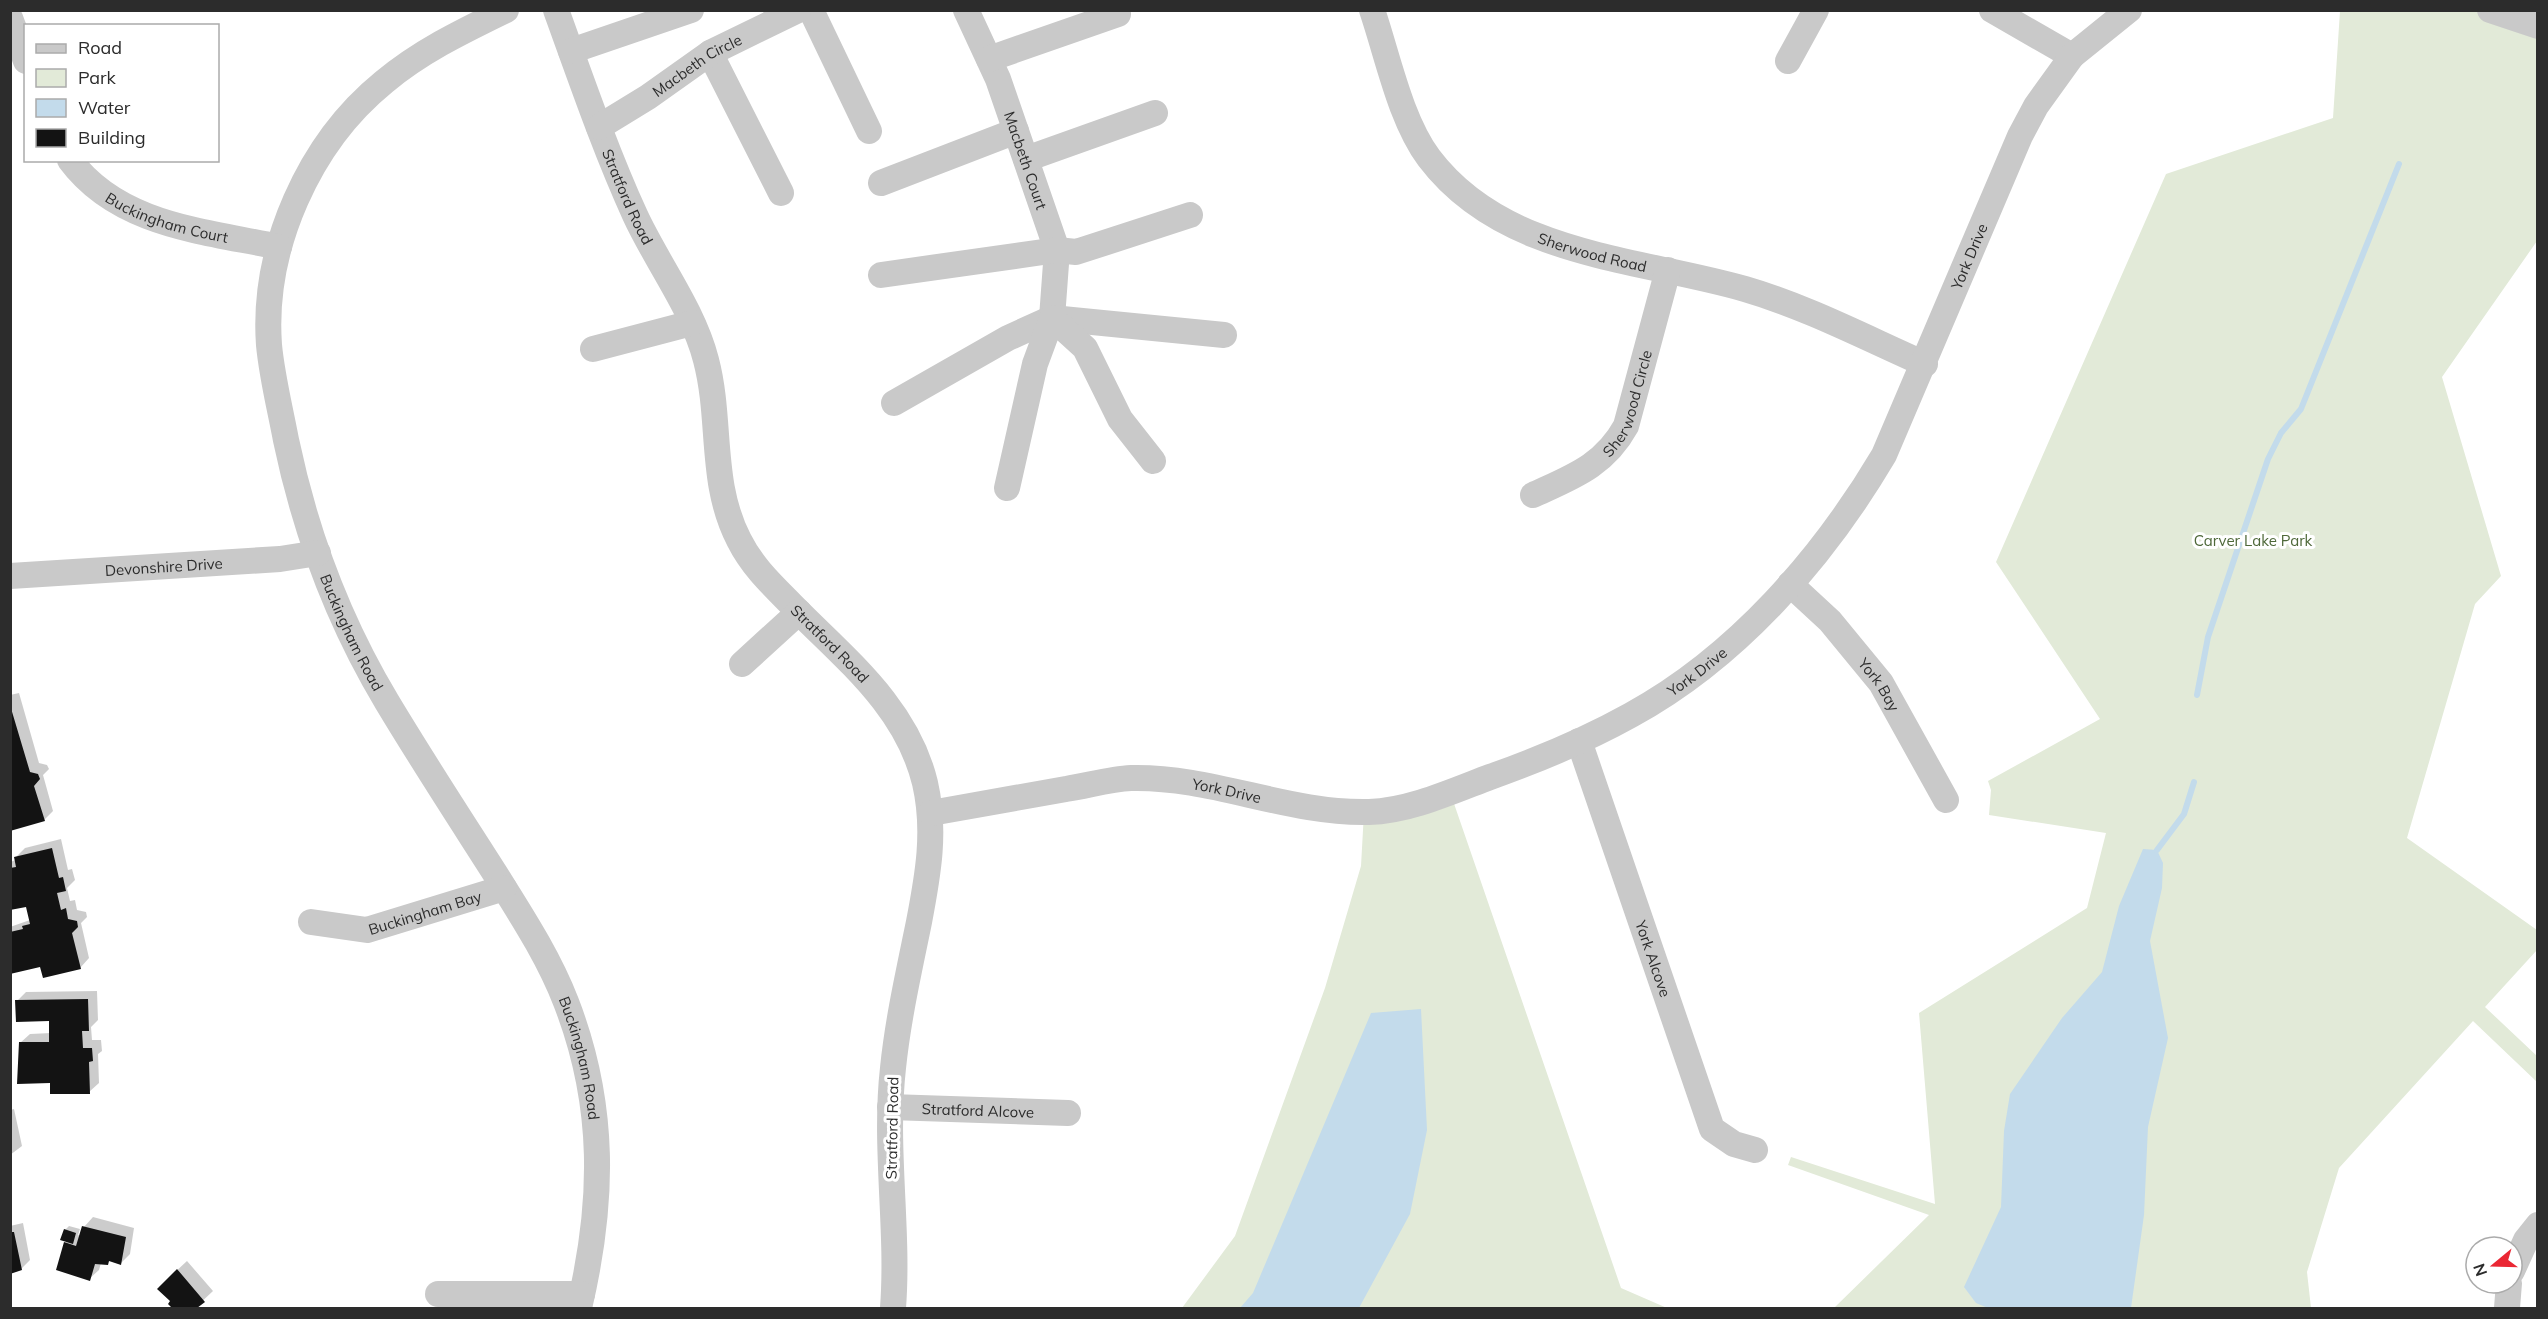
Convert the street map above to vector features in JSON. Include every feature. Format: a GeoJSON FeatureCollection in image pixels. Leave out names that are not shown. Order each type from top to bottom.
{"type":"FeatureCollection","features":[{"type":"Feature","properties":{"kind":"street","name":"Buckingham Road"},"geometry":{"type":"LineString","coordinates":[[506,10],[447,39],[414,59],[382,83],[354,110],[329,142],[306,181],[279,247],[270,303],[269,343],[291,463],[318,553],[341,612],[386,701],[530,929],[566,1000],[580,1042],[597,1137],[598,1191],[581,1301]]}},
{"type":"Feature","properties":{"kind":"street","name":"Stratford Road"},"geometry":{"type":"LineString","coordinates":[[556,10],[599,127],[634,213],[692,323],[706,360],[712,391],[719,479],[726,514],[757,570],[873,685],[900,719],[915,750],[930,813],[932,848],[899,1024],[890,1107],[893,1308]]}},
{"type":"Feature","properties":{"kind":"street"},"geometry":{"type":"LineString","coordinates":[[571,51],[691,10]]}},
{"type":"Feature","properties":{"kind":"street","name":"Macbeth Circle"},"geometry":{"type":"LineString","coordinates":[[599,127],[648,97],[710,53],[798,10]]}},
{"type":"Feature","properties":{"kind":"street"},"geometry":{"type":"LineString","coordinates":[[811,10],[869,131]]}},
{"type":"Feature","properties":{"kind":"street","name":"Macbeth Court"},"geometry":{"type":"LineString","coordinates":[[966,10],[989,59],[1058,250],[1052,318],[1035,364],[1008,488]]}},
{"type":"Feature","properties":{"kind":"street","name":"Sherwood Road"},"geometry":{"type":"LineString","coordinates":[[1372,10],[1410,124],[1429,158],[1453,183],[1482,206],[1553,243],[1590,254],[1746,289],[1792,306],[1925,364]]}},
{"type":"Feature","properties":{"kind":"street"},"geometry":{"type":"LineString","coordinates":[[1788,61],[1816,10]]}},
{"type":"Feature","properties":{"kind":"street"},"geometry":{"type":"LineString","coordinates":[[1992,10],[2072,56]]}},
{"type":"Feature","properties":{"kind":"street","name":"York Drive"},"geometry":{"type":"LineString","coordinates":[[930,813],[1130,778],[1196,783],[1328,812],[1373,812],[1450,792],[1579,741],[1632,715],[1683,681],[1740,635],[1790,584],[1859,498],[1884,455],[1925,364],[2020,136],[2046,91],[2072,56],[2129,10]]}},
{"type":"Feature","properties":{"kind":"street"},"geometry":{"type":"LineString","coordinates":[[2490,10],[2538,26]]}},
{"type":"Feature","properties":{"kind":"street"},"geometry":{"type":"LineString","coordinates":[[989,59],[1118,14]]}},
{"type":"Feature","properties":{"kind":"street"},"geometry":{"type":"LineString","coordinates":[[10,18],[24,56]]}},
{"type":"Feature","properties":{"kind":"street"},"geometry":{"type":"LineString","coordinates":[[710,53],[781,193]]}},
{"type":"Feature","properties":{"kind":"street"},"geometry":{"type":"LineString","coordinates":[[1026,159],[1155,113]]}},
{"type":"Feature","properties":{"kind":"street"},"geometry":{"type":"LineString","coordinates":[[881,183],[1016,131]]}},
{"type":"Feature","properties":{"kind":"street","name":"Buckingham Court"},"geometry":{"type":"LineString","coordinates":[[71,162],[80,174],[103,194],[132,211],[164,223],[279,247]]}},
{"type":"Feature","properties":{"kind":"street"},"geometry":{"type":"LineString","coordinates":[[881,275],[1058,250],[1076,252],[1190,215]]}},
{"type":"Feature","properties":{"kind":"street","name":"Sherwood Circle"},"geometry":{"type":"LineString","coordinates":[[1533,495],[1597,462],[1616,444],[1626,426],[1668,270]]}},
{"type":"Feature","properties":{"kind":"street"},"geometry":{"type":"LineString","coordinates":[[1052,318],[1085,348],[1120,419],[1153,461]]}},
{"type":"Feature","properties":{"kind":"street"},"geometry":{"type":"LineString","coordinates":[[894,403],[1008,338],[1052,318],[1224,335]]}},
{"type":"Feature","properties":{"kind":"street"},"geometry":{"type":"LineString","coordinates":[[592,349],[692,323]]}},
{"type":"Feature","properties":{"kind":"street","name":"Devonshire Drive"},"geometry":{"type":"LineString","coordinates":[[10,576],[280,559],[318,553]]}},
{"type":"Feature","properties":{"kind":"street","name":"York Bay"},"geometry":{"type":"LineString","coordinates":[[1790,584],[1830,621],[1881,683],[1946,800]]}},
{"type":"Feature","properties":{"kind":"street"},"geometry":{"type":"LineString","coordinates":[[742,664],[799,612]]}},
{"type":"Feature","properties":{"kind":"street","name":"York Alcove"},"geometry":{"type":"LineString","coordinates":[[1579,741],[1712,1130],[1734,1144],[1755,1150]]}},
{"type":"Feature","properties":{"kind":"street","name":"Buckingham Bay"},"geometry":{"type":"LineString","coordinates":[[310,922],[367,930],[504,888]]}},
{"type":"Feature","properties":{"kind":"street","name":"Stratford Alcove"},"geometry":{"type":"LineString","coordinates":[[890,1107],[1068,1113]]}},
{"type":"Feature","properties":{"kind":"street"},"geometry":{"type":"LineString","coordinates":[[2524,1244],[2538,1225]]}},
{"type":"Feature","properties":{"kind":"street"},"geometry":{"type":"LineString","coordinates":[[438,1294],[581,1301]]}},
{"type":"Feature","properties":{"kind":"green space","name":"Carver Lake Park"},"geometry":{"type":"Polygon","coordinates":[[[2340,11],[2490,11],[2537,26],[2537,241],[2442,377],[2501,576],[2475,604],[2407,838],[2537,930],[2537,950],[2485,1007],[2537,1056],[2537,1082],[2473,1021],[2339,1168],[2307,1272],[2311,1308],[1834,1308],[1929,1215],[1788,1165],[1791,1157],[1935,1204],[1919,1013],[2087,908],[2106,833],[1989,815],[1991,790],[1988,781],[2100,719],[1996,562],[2166,174],[2333,118],[2340,11]]]}},
{"type":"Feature","properties":{"kind":"green space"},"geometry":{"type":"Polygon","coordinates":[[[1450,792],[1621,1288],[1667,1308],[1182,1308],[1235,1236],[1325,988],[1361,866],[1364,812],[1450,792]]]}},
{"type":"Feature","properties":{"kind":"water"},"geometry":{"type":"Polygon","coordinates":[[[2143,849],[2157,850],[2163,863],[2162,888],[2150,941],[2168,1038],[2148,1127],[2144,1215],[2131,1308],[1988,1308],[1976,1303],[1964,1287],[2001,1207],[2004,1131],[2010,1094],[2062,1018],[2102,972],[2119,906],[2143,849]]]}},
{"type":"Feature","properties":{"kind":"water"},"geometry":{"type":"Polygon","coordinates":[[[1421,1009],[1427,1130],[1410,1214],[1359,1308],[1240,1308],[1253,1293],[1371,1013],[1421,1009]]]}},
{"type":"Feature","properties":{"kind":"building"},"geometry":{"type":"Polygon","coordinates":[[[10,705],[30,772],[38,774],[40,779],[34,786],[45,821],[10,831],[10,705]]]}},
{"type":"Feature","properties":{"kind":"building"},"geometry":{"type":"Polygon","coordinates":[[[52,848],[59,878],[63,877],[66,891],[57,893],[61,910],[66,908],[68,919],[77,921],[78,927],[72,933],[81,969],[43,978],[40,967],[10,974],[10,932],[23,929],[22,926],[30,924],[26,907],[10,910],[10,868],[16,867],[14,857],[52,848]]]}},
{"type":"Feature","properties":{"kind":"building"},"geometry":{"type":"Polygon","coordinates":[[[88,999],[89,1031],[82,1031],[83,1048],[92,1048],[93,1061],[89,1062],[90,1094],[50,1094],[50,1083],[17,1084],[19,1042],[49,1042],[49,1021],[16,1022],[15,1000],[88,999]]]}},
{"type":"Feature","properties":{"kind":"building"},"geometry":{"type":"Polygon","coordinates":[[[82,1226],[126,1237],[121,1265],[109,1261],[108,1265],[95,1264],[90,1281],[56,1270],[64,1242],[76,1246],[82,1226]]]}},
{"type":"Feature","properties":{"kind":"building"},"geometry":{"type":"Polygon","coordinates":[[[64,1229],[76,1233],[73,1244],[60,1240],[64,1229]]]}},
{"type":"Feature","properties":{"kind":"building"},"geometry":{"type":"Polygon","coordinates":[[[10,1232],[14,1232],[22,1270],[10,1274],[10,1232]]]}},
{"type":"Feature","properties":{"kind":"building"},"geometry":{"type":"Polygon","coordinates":[[[177,1269],[205,1302],[197,1308],[172,1308],[168,1304],[170,1301],[157,1289],[177,1269]]]}},
{"type":"Feature","properties":{"kind":"waterway"},"geometry":{"type":"LineString","coordinates":[[2197,695],[2208,637],[2268,459],[2281,433],[2301,409],[2399,164]]}},
{"type":"Feature","properties":{"kind":"waterway"},"geometry":{"type":"LineString","coordinates":[[2157,850],[2184,814],[2194,782]]}}]}
